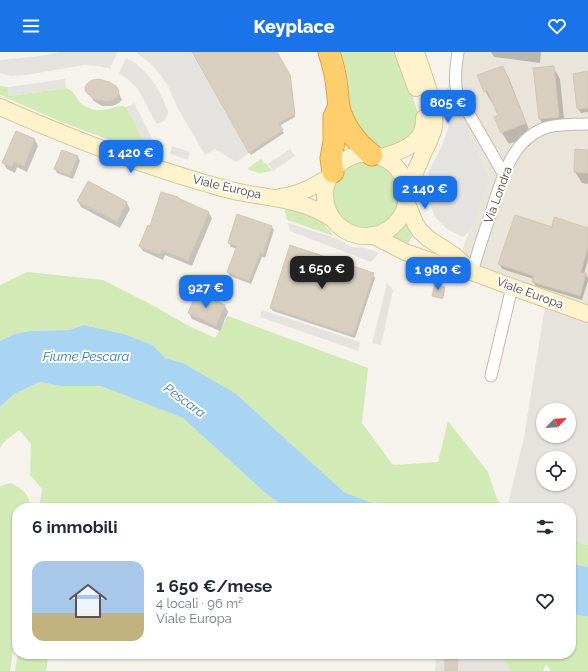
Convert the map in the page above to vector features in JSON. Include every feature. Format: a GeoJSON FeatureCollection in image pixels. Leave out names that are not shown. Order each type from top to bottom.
{"type":"FeatureCollection","features":[{"type":"Feature","properties":{"kind":"highway"},"geometry":{"type":"LineString","coordinates":[[329,52],[337,87],[338,105],[345,124],[356,141],[377,156]]}},
{"type":"Feature","properties":{"kind":"highway"},"geometry":{"type":"LineString","coordinates":[[332,174],[331,158],[334,138],[334,117],[338,105]]}},
{"type":"Feature","properties":{"kind":"main road"},"geometry":{"type":"LineString","coordinates":[[377,156],[388,161],[399,171],[403,178],[406,185],[407,196],[403,212],[397,222],[383,232],[365,236],[351,233],[345,230],[334,220],[328,208],[326,189],[332,174],[338,166],[357,155],[377,156],[392,154],[413,144],[420,136],[423,128],[424,118],[420,100],[403,52]]}},
{"type":"Feature","properties":{"kind":"main road"},"geometry":{"type":"LineString","coordinates":[[406,185],[410,182],[414,175],[434,128],[432,103],[416,52]]}},
{"type":"Feature","properties":{"kind":"main road","name":"Viale Europa"},"geometry":{"type":"LineString","coordinates":[[0,107],[91,145],[155,167],[246,194],[274,197],[303,204],[322,212],[334,220]]}},
{"type":"Feature","properties":{"kind":"main road","name":"Viale Europa"},"geometry":{"type":"LineString","coordinates":[[274,197],[290,196],[301,192],[332,174]]}},
{"type":"Feature","properties":{"kind":"main road","name":"Viale Europa"},"geometry":{"type":"LineString","coordinates":[[406,201],[420,231],[455,256],[472,272]]}},
{"type":"Feature","properties":{"kind":"main road","name":"Viale Europa"},"geometry":{"type":"LineString","coordinates":[[372,235],[405,252],[448,267],[472,272],[588,314]]}},
{"type":"Feature","properties":{"kind":"street"},"geometry":{"type":"LineString","coordinates":[[458,52],[455,78],[457,93],[503,173]]}},
{"type":"Feature","properties":{"kind":"street","name":"Via Londra"},"geometry":{"type":"LineString","coordinates":[[472,272],[503,173],[517,149],[525,140],[547,127],[588,124]]}},
{"type":"Feature","properties":{"kind":"street"},"geometry":{"type":"LineString","coordinates":[[491,376],[512,287]]}},
{"type":"Feature","properties":{"kind":"shaded area"},"geometry":{"type":"Polygon","coordinates":[[[59,52],[117,53],[110,69],[99,66],[84,65],[26,75],[11,76],[0,73],[0,60],[41,56],[59,52]]]}},
{"type":"Feature","properties":{"kind":"shaded area"},"geometry":{"type":"Polygon","coordinates":[[[136,52],[191,52],[249,153],[236,162],[215,149],[205,155],[160,74],[152,65],[136,52]]]}},
{"type":"Feature","properties":{"kind":"shaded area"},"geometry":{"type":"Polygon","coordinates":[[[451,52],[588,52],[588,316],[456,266],[490,178],[448,88],[451,52]]]}},
{"type":"Feature","properties":{"kind":"shaded area"},"geometry":{"type":"Polygon","coordinates":[[[126,58],[134,62],[146,73],[160,93],[168,114],[165,120],[158,124],[156,123],[138,89],[128,79],[119,73],[126,58]]]}},
{"type":"Feature","properties":{"kind":"shaded area"},"geometry":{"type":"Polygon","coordinates":[[[65,79],[66,88],[9,96],[8,87],[65,79]]]}},
{"type":"Feature","properties":{"kind":"shaded area"},"geometry":{"type":"Polygon","coordinates":[[[448,88],[490,178],[470,231],[463,237],[447,229],[435,217],[430,204],[427,186],[429,171],[442,146],[448,128],[447,112],[443,92],[448,88]]]}},
{"type":"Feature","properties":{"kind":"shaded area"},"geometry":{"type":"Polygon","coordinates":[[[134,103],[154,142],[146,146],[126,107],[134,103]]]}},
{"type":"Feature","properties":{"kind":"shaded area"},"geometry":{"type":"Polygon","coordinates":[[[172,146],[190,152],[188,160],[170,154],[172,146]]]}},
{"type":"Feature","properties":{"kind":"shaded area"},"geometry":{"type":"Polygon","coordinates":[[[290,149],[295,156],[273,171],[268,164],[290,149]]]}},
{"type":"Feature","properties":{"kind":"shaded area"},"geometry":{"type":"Polygon","coordinates":[[[288,223],[338,239],[349,246],[366,248],[379,253],[371,262],[290,231],[288,223]]]}},
{"type":"Feature","properties":{"kind":"shaded area"},"geometry":{"type":"Polygon","coordinates":[[[387,283],[393,290],[381,345],[372,343],[387,283]]]}},
{"type":"Feature","properties":{"kind":"shaded area"},"geometry":{"type":"Polygon","coordinates":[[[545,307],[588,323],[588,545],[576,541],[576,503],[508,503],[524,437],[545,307]]]}},
{"type":"Feature","properties":{"kind":"shaded area"},"geometry":{"type":"Polygon","coordinates":[[[262,310],[360,342],[358,351],[260,317],[262,310]]]}},
{"type":"Feature","properties":{"kind":"shaded area"},"geometry":{"type":"Polygon","coordinates":[[[436,659],[503,659],[512,671],[435,671],[436,659]]]}},
{"type":"Feature","properties":{"kind":"green space"},"geometry":{"type":"Polygon","coordinates":[[[341,52],[398,52],[418,113],[420,114],[416,134],[391,148],[385,148],[374,144],[351,124],[348,78],[341,52]]]}},
{"type":"Feature","properties":{"kind":"green space"},"geometry":{"type":"Polygon","coordinates":[[[0,86],[8,87],[9,96],[66,88],[72,92],[81,104],[91,109],[101,110],[119,106],[126,107],[147,147],[137,143],[123,145],[64,123],[0,95],[0,86]]]}},
{"type":"Feature","properties":{"kind":"green space"},"geometry":{"type":"Polygon","coordinates":[[[261,159],[272,171],[259,173],[249,170],[248,168],[261,159]]]}},
{"type":"Feature","properties":{"kind":"green space"},"geometry":{"type":"Polygon","coordinates":[[[366,162],[378,165],[389,172],[396,183],[399,195],[396,207],[389,218],[378,225],[366,228],[354,225],[343,218],[336,207],[333,195],[336,183],[343,172],[354,165],[366,162]]]}},
{"type":"Feature","properties":{"kind":"green space"},"geometry":{"type":"Polygon","coordinates":[[[284,207],[296,207],[321,221],[334,236],[287,220],[284,207]]]}},
{"type":"Feature","properties":{"kind":"green space"},"geometry":{"type":"Polygon","coordinates":[[[408,221],[413,235],[407,246],[388,239],[399,231],[408,221]]]}},
{"type":"Feature","properties":{"kind":"green space"},"geometry":{"type":"Polygon","coordinates":[[[27,272],[103,280],[187,325],[215,338],[228,316],[368,368],[362,423],[393,465],[438,462],[448,421],[488,472],[497,499],[500,503],[372,503],[344,492],[235,393],[183,363],[165,358],[153,345],[124,334],[84,325],[69,330],[30,331],[14,334],[0,341],[0,285],[27,272]]]}},
{"type":"Feature","properties":{"kind":"green space"},"geometry":{"type":"Polygon","coordinates":[[[40,382],[61,386],[101,386],[183,418],[263,491],[279,503],[40,503],[42,489],[30,475],[31,444],[19,430],[4,442],[0,448],[0,407],[14,394],[40,382]]]}},
{"type":"Feature","properties":{"kind":"green space"},"geometry":{"type":"Polygon","coordinates":[[[11,483],[19,487],[25,492],[30,503],[12,503],[12,658],[10,671],[0,671],[0,486],[11,483]]]}},
{"type":"Feature","properties":{"kind":"green space"},"geometry":{"type":"Polygon","coordinates":[[[576,541],[588,545],[588,567],[576,565],[576,541]]]}},
{"type":"Feature","properties":{"kind":"green space"},"geometry":{"type":"Polygon","coordinates":[[[576,614],[588,617],[588,671],[551,671],[546,664],[543,671],[512,671],[503,659],[576,659],[576,614]]]}},
{"type":"Feature","properties":{"kind":"green space"},"geometry":{"type":"Polygon","coordinates":[[[17,659],[48,659],[46,671],[15,671],[17,659]]]}},
{"type":"Feature","properties":{"kind":"water","name":"Fiume Pescara"},"geometry":{"type":"Polygon","coordinates":[[[84,325],[124,334],[153,345],[165,358],[183,363],[235,393],[344,492],[372,503],[279,503],[263,491],[183,418],[101,386],[61,386],[40,382],[14,394],[0,407],[0,341],[14,334],[30,331],[69,330],[84,325]]]}},
{"type":"Feature","properties":{"kind":"water"},"geometry":{"type":"Polygon","coordinates":[[[576,565],[588,567],[588,617],[576,614],[576,565]]]}},
{"type":"Feature","properties":{"kind":"building"},"geometry":{"type":"Polygon","coordinates":[[[192,52],[277,52],[290,75],[295,114],[279,123],[283,130],[249,153],[192,52]]]}},
{"type":"Feature","properties":{"kind":"building"},"geometry":{"type":"Polygon","coordinates":[[[503,66],[526,123],[501,133],[494,117],[498,115],[487,90],[484,92],[477,75],[503,66]]]}},
{"type":"Feature","properties":{"kind":"building"},"geometry":{"type":"Polygon","coordinates":[[[554,66],[559,117],[539,119],[533,68],[554,66]]]}},
{"type":"Feature","properties":{"kind":"building"},"geometry":{"type":"Polygon","coordinates":[[[588,71],[588,108],[577,109],[573,74],[588,71]]]}},
{"type":"Feature","properties":{"kind":"building"},"geometry":{"type":"Polygon","coordinates":[[[99,79],[116,86],[119,93],[116,98],[110,101],[96,100],[88,94],[85,90],[87,84],[92,80],[99,79]]]}},
{"type":"Feature","properties":{"kind":"building"},"geometry":{"type":"Polygon","coordinates":[[[16,131],[35,139],[24,166],[14,162],[12,167],[2,163],[16,131]]]}},
{"type":"Feature","properties":{"kind":"building"},"geometry":{"type":"Polygon","coordinates":[[[575,149],[588,150],[588,173],[574,172],[575,149]]]}},
{"type":"Feature","properties":{"kind":"building"},"geometry":{"type":"Polygon","coordinates":[[[62,150],[78,156],[70,176],[54,169],[62,150]]]}},
{"type":"Feature","properties":{"kind":"building"},"geometry":{"type":"Polygon","coordinates":[[[88,181],[127,202],[117,222],[77,201],[88,181]]]}},
{"type":"Feature","properties":{"kind":"building"},"geometry":{"type":"Polygon","coordinates":[[[161,192],[178,197],[209,212],[188,261],[162,250],[160,255],[139,246],[148,225],[150,226],[161,192]]]}},
{"type":"Feature","properties":{"kind":"building"},"geometry":{"type":"Polygon","coordinates":[[[237,214],[272,226],[263,254],[260,253],[249,281],[227,272],[237,246],[228,243],[237,214]]]}},
{"type":"Feature","properties":{"kind":"building"},"geometry":{"type":"Polygon","coordinates":[[[515,215],[552,227],[554,217],[588,228],[588,247],[581,272],[586,273],[580,296],[532,282],[534,276],[498,264],[515,215]]]}},
{"type":"Feature","properties":{"kind":"building"},"geometry":{"type":"Polygon","coordinates":[[[290,245],[374,273],[353,335],[270,308],[290,245]]]}},
{"type":"Feature","properties":{"kind":"building"},"geometry":{"type":"Polygon","coordinates":[[[435,284],[445,287],[442,298],[432,296],[435,284]]]}},
{"type":"Feature","properties":{"kind":"building"},"geometry":{"type":"Polygon","coordinates":[[[197,292],[225,305],[216,326],[188,313],[197,292]]]}},
{"type":"Feature","properties":{"kind":"building"},"geometry":{"type":"Polygon","coordinates":[[[445,659],[458,659],[457,671],[445,671],[445,659]]]}},
{"type":"Feature","properties":{"kind":"water label","name":"Pescara"},"geometry":{"type":"Point","coordinates":[185,400]}}]}
